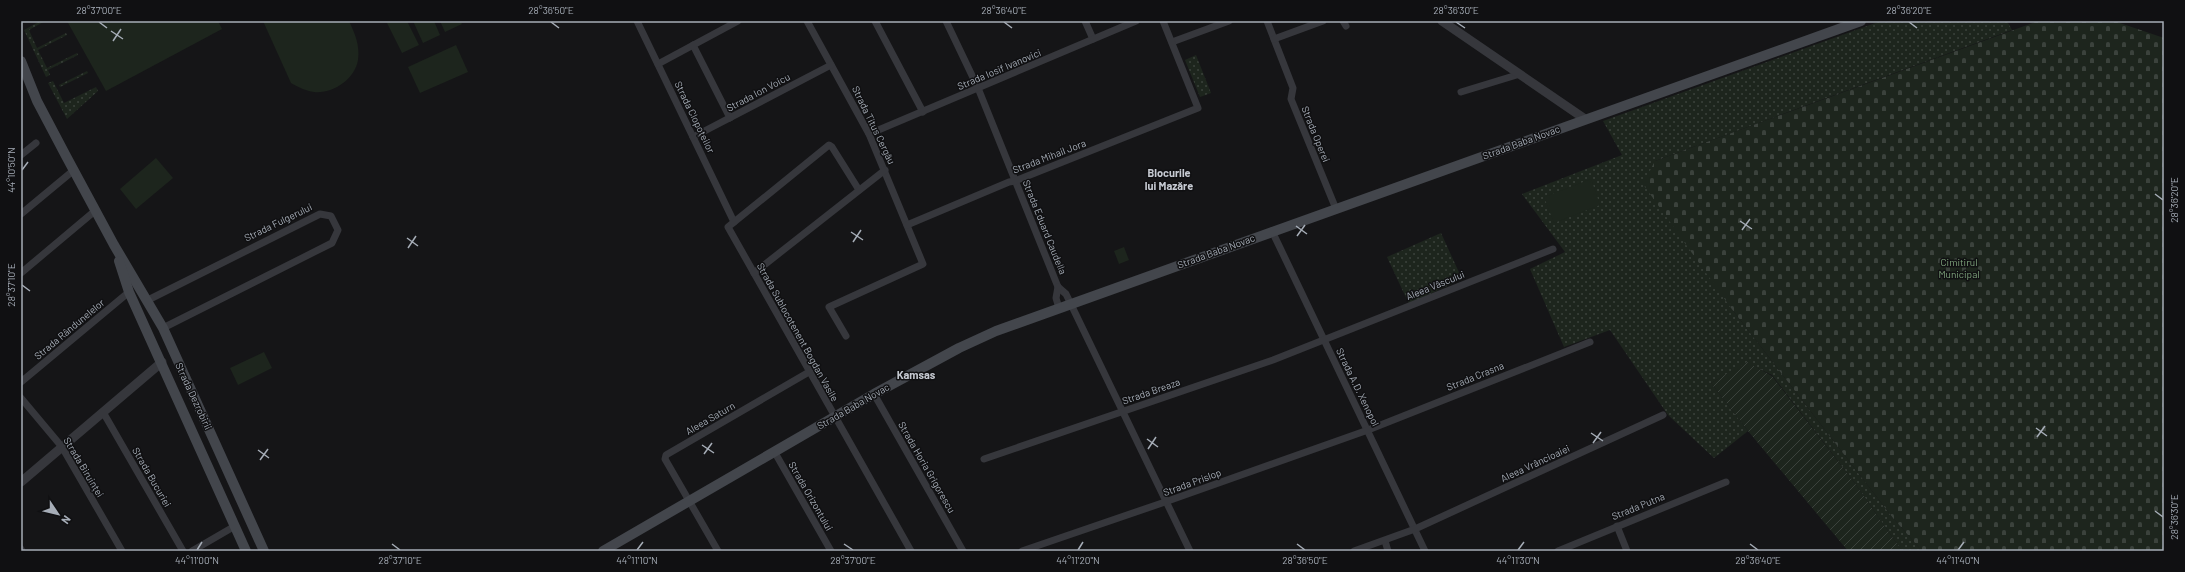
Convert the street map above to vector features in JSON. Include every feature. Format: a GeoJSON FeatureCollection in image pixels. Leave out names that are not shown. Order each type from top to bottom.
{"type":"FeatureCollection","features":[{"type":"Feature","properties":{"kind":"main road","name":"Strada Baba Novac"},"geometry":{"type":"LineString","coordinates":[[606,550],[834,416],[959,348],[996,331],[1860,21]]}},
{"type":"Feature","properties":{"kind":"main road","name":"Strada Dezrobirii"},"geometry":{"type":"LineString","coordinates":[[21,61],[23,72],[74,170],[114,245],[148,300],[163,328],[264,551]]}},
{"type":"Feature","properties":{"kind":"main road","name":"Strada Dezrobirii"},"geometry":{"type":"LineString","coordinates":[[114,245],[129,292],[162,362],[246,551]]}},
{"type":"Feature","properties":{"kind":"street","name":"Strada Clopoțeilor"},"geometry":{"type":"LineString","coordinates":[[637,21],[734,222]]}},
{"type":"Feature","properties":{"kind":"street"},"geometry":{"type":"LineString","coordinates":[[658,64],[738,21]]}},
{"type":"Feature","properties":{"kind":"street","name":"Strada Titus Cergău"},"geometry":{"type":"LineString","coordinates":[[807,21],[869,134],[924,264],[828,307],[846,336]]}},
{"type":"Feature","properties":{"kind":"street"},"geometry":{"type":"LineString","coordinates":[[875,21],[923,112]]}},
{"type":"Feature","properties":{"kind":"street","name":"Strada Eduard Caudella"},"geometry":{"type":"LineString","coordinates":[[946,21],[978,88],[1058,287],[1066,294],[1165,502],[1190,551]]}},
{"type":"Feature","properties":{"kind":"street"},"geometry":{"type":"LineString","coordinates":[[1085,21],[1093,40]]}},
{"type":"Feature","properties":{"kind":"street","name":"Strada Iosif Ivanovici"},"geometry":{"type":"LineString","coordinates":[[869,134],[1136,21]]}},
{"type":"Feature","properties":{"kind":"street"},"geometry":{"type":"LineString","coordinates":[[1163,21],[1172,42],[1229,21]]}},
{"type":"Feature","properties":{"kind":"street","name":"Strada Operei"},"geometry":{"type":"LineString","coordinates":[[1267,21],[1293,88],[1291,99],[1336,209]]}},
{"type":"Feature","properties":{"kind":"street"},"geometry":{"type":"LineString","coordinates":[[1274,39],[1323,21]]}},
{"type":"Feature","properties":{"kind":"street"},"geometry":{"type":"LineString","coordinates":[[1442,21],[1585,119]]}},
{"type":"Feature","properties":{"kind":"street","name":"Strada Mihail Jora"},"geometry":{"type":"LineString","coordinates":[[907,225],[1009,182],[1015,181],[1198,108],[1172,42]]}},
{"type":"Feature","properties":{"kind":"street"},"geometry":{"type":"LineString","coordinates":[[693,45],[730,118]]}},
{"type":"Feature","properties":{"kind":"street","name":"Strada Ion Voicu"},"geometry":{"type":"LineString","coordinates":[[694,138],[831,65]]}},
{"type":"Feature","properties":{"kind":"street"},"geometry":{"type":"LineString","coordinates":[[1461,92],[1520,74]]}},
{"type":"Feature","properties":{"kind":"street"},"geometry":{"type":"LineString","coordinates":[[21,155],[36,143]]}},
{"type":"Feature","properties":{"kind":"street"},"geometry":{"type":"LineString","coordinates":[[734,222],[828,145],[832,147],[859,190]]}},
{"type":"Feature","properties":{"kind":"street"},"geometry":{"type":"LineString","coordinates":[[21,214],[74,170]]}},
{"type":"Feature","properties":{"kind":"street"},"geometry":{"type":"LineString","coordinates":[[754,273],[885,170]]}},
{"type":"Feature","properties":{"kind":"street"},"geometry":{"type":"LineString","coordinates":[[21,273],[96,210]]}},
{"type":"Feature","properties":{"kind":"street","name":"Strada Fulgerului"},"geometry":{"type":"LineString","coordinates":[[148,300],[320,214],[330,216],[338,230],[332,243],[163,328]]}},
{"type":"Feature","properties":{"kind":"street","name":"Strada Sublocotenent Bogdan Vasile"},"geometry":{"type":"LineString","coordinates":[[734,222],[728,227],[911,551]]}},
{"type":"Feature","properties":{"kind":"street","name":"Strada A.D. Xenopol"},"geometry":{"type":"LineString","coordinates":[[1272,231],[1425,551]]}},
{"type":"Feature","properties":{"kind":"street","name":"Aleea Vâscului"},"geometry":{"type":"LineString","coordinates":[[1324,340],[1553,249]]}},
{"type":"Feature","properties":{"kind":"street","name":"Strada Eduard Caudella"},"geometry":{"type":"LineString","coordinates":[[1058,287],[1056,298],[1059,308]]}},
{"type":"Feature","properties":{"kind":"street","name":"Strada Rândunelelor"},"geometry":{"type":"LineString","coordinates":[[21,382],[129,292]]}},
{"type":"Feature","properties":{"kind":"street","name":"Strada Breaza"},"geometry":{"type":"LineString","coordinates":[[984,460],[1273,360],[1324,340]]}},
{"type":"Feature","properties":{"kind":"street","name":"Strada Crasna"},"geometry":{"type":"LineString","coordinates":[[1368,430],[1590,342]]}},
{"type":"Feature","properties":{"kind":"street"},"geometry":{"type":"LineString","coordinates":[[21,482],[162,362]]}},
{"type":"Feature","properties":{"kind":"street","name":"Aleea Saturn"},"geometry":{"type":"LineString","coordinates":[[689,501],[665,459],[666,455],[809,372]]}},
{"type":"Feature","properties":{"kind":"street","name":"Strada Horia Grigorescu"},"geometry":{"type":"LineString","coordinates":[[874,394],[963,551]]}},
{"type":"Feature","properties":{"kind":"street","name":"Strada Biruinței"},"geometry":{"type":"LineString","coordinates":[[21,398],[62,447],[122,551]]}},
{"type":"Feature","properties":{"kind":"street","name":"Strada Bucuriei"},"geometry":{"type":"LineString","coordinates":[[103,412],[182,551]]}},
{"type":"Feature","properties":{"kind":"street","name":"Aleea Vrâncioaiei"},"geometry":{"type":"LineString","coordinates":[[1354,551],[1415,529],[1663,416]]}},
{"type":"Feature","properties":{"kind":"street","name":"Strada Prislop"},"geometry":{"type":"LineString","coordinates":[[1022,551],[1368,430]]}},
{"type":"Feature","properties":{"kind":"street","name":"Strada Orizontului"},"geometry":{"type":"LineString","coordinates":[[774,451],[831,551]]}},
{"type":"Feature","properties":{"kind":"street","name":"Strada Putna"},"geometry":{"type":"LineString","coordinates":[[1558,551],[1726,482]]}},
{"type":"Feature","properties":{"kind":"street"},"geometry":{"type":"LineString","coordinates":[[689,501],[718,551]]}},
{"type":"Feature","properties":{"kind":"street"},"geometry":{"type":"LineString","coordinates":[[192,551],[235,526]]}},
{"type":"Feature","properties":{"kind":"street"},"geometry":{"type":"LineString","coordinates":[[1618,526],[1627,551]]}},
{"type":"Feature","properties":{"kind":"street"},"geometry":{"type":"LineString","coordinates":[[1385,541],[1388,551]]}},
{"type":"Feature","properties":{"kind":"green space"},"geometry":{"type":"Polygon","coordinates":[[[40,21],[45,21],[29,30],[37,48],[66,33],[67,35],[38,50],[47,68],[77,53],[78,55],[48,70],[50,75],[46,77],[24,30],[40,21]]]}},
{"type":"Feature","properties":{"kind":"green space"},"geometry":{"type":"Polygon","coordinates":[[[67,21],[218,21],[222,29],[106,91],[67,21]]]}},
{"type":"Feature","properties":{"kind":"green space"},"geometry":{"type":"Polygon","coordinates":[[[263,21],[349,21],[358,44],[358,60],[353,73],[342,84],[328,91],[314,92],[296,86],[291,83],[263,21]]]}},
{"type":"Feature","properties":{"kind":"green space"},"geometry":{"type":"Polygon","coordinates":[[[391,21],[407,21],[419,45],[402,53],[387,23],[391,21]]]}},
{"type":"Feature","properties":{"kind":"green space"},"geometry":{"type":"Polygon","coordinates":[[[413,21],[434,21],[440,35],[423,43],[413,21]]]}},
{"type":"Feature","properties":{"kind":"green space"},"geometry":{"type":"Polygon","coordinates":[[[440,21],[460,21],[462,24],[445,32],[440,21]]]}},
{"type":"Feature","properties":{"kind":"green space"},"geometry":{"type":"Polygon","coordinates":[[[1881,21],[2007,21],[2012,30],[1655,161],[1731,308],[1893,518],[1922,551],[1902,551],[1854,482],[1772,375],[1747,363],[1711,383],[1748,431],[1714,458],[1668,415],[1610,330],[1564,347],[1530,269],[1565,252],[1522,194],[1622,155],[1603,121],[1881,21]]]}},
{"type":"Feature","properties":{"kind":"green space","name":"Cimitirul Municipal"},"geometry":{"type":"Polygon","coordinates":[[[2038,21],[2114,21],[2164,38],[2164,551],[1922,551],[1893,518],[1731,308],[1643,184],[1655,161],[2038,21]]]}},
{"type":"Feature","properties":{"kind":"green space"},"geometry":{"type":"Polygon","coordinates":[[[456,45],[468,72],[420,93],[408,67],[456,45]]]}},
{"type":"Feature","properties":{"kind":"green space"},"geometry":{"type":"Polygon","coordinates":[[[1196,55],[1211,93],[1200,97],[1185,60],[1196,55]]]}},
{"type":"Feature","properties":{"kind":"green space"},"geometry":{"type":"Polygon","coordinates":[[[87,71],[88,73],[60,87],[59,85],[87,71]]]}},
{"type":"Feature","properties":{"kind":"green space"},"geometry":{"type":"Polygon","coordinates":[[[53,81],[64,103],[96,87],[98,91],[67,119],[48,83],[53,81]]]}},
{"type":"Feature","properties":{"kind":"green space"},"geometry":{"type":"Polygon","coordinates":[[[156,158],[173,178],[136,209],[120,189],[156,158]]]}},
{"type":"Feature","properties":{"kind":"green space"},"geometry":{"type":"Polygon","coordinates":[[[1591,179],[1600,205],[1554,223],[1544,197],[1591,179]]]}},
{"type":"Feature","properties":{"kind":"green space"},"geometry":{"type":"Polygon","coordinates":[[[1441,233],[1462,279],[1409,304],[1387,257],[1441,233]]]}},
{"type":"Feature","properties":{"kind":"green space"},"geometry":{"type":"Polygon","coordinates":[[[1124,247],[1129,260],[1119,264],[1114,251],[1124,247]]]}},
{"type":"Feature","properties":{"kind":"green space"},"geometry":{"type":"Polygon","coordinates":[[[264,352],[272,368],[238,385],[230,368],[264,352]]]}},
{"type":"Feature","properties":{"kind":"green space"},"geometry":{"type":"Polygon","coordinates":[[[1747,362],[1772,376],[1854,482],[1902,551],[1848,551],[1748,431],[1711,383],[1747,362]]]}},
{"type":"Feature","properties":{"kind":"district","name":"Blocurile lui Mazăre"},"geometry":{"type":"Point","coordinates":[1169,178]}},
{"type":"Feature","properties":{"kind":"district","name":"Kamsas"},"geometry":{"type":"Point","coordinates":[916,374]}}]}
